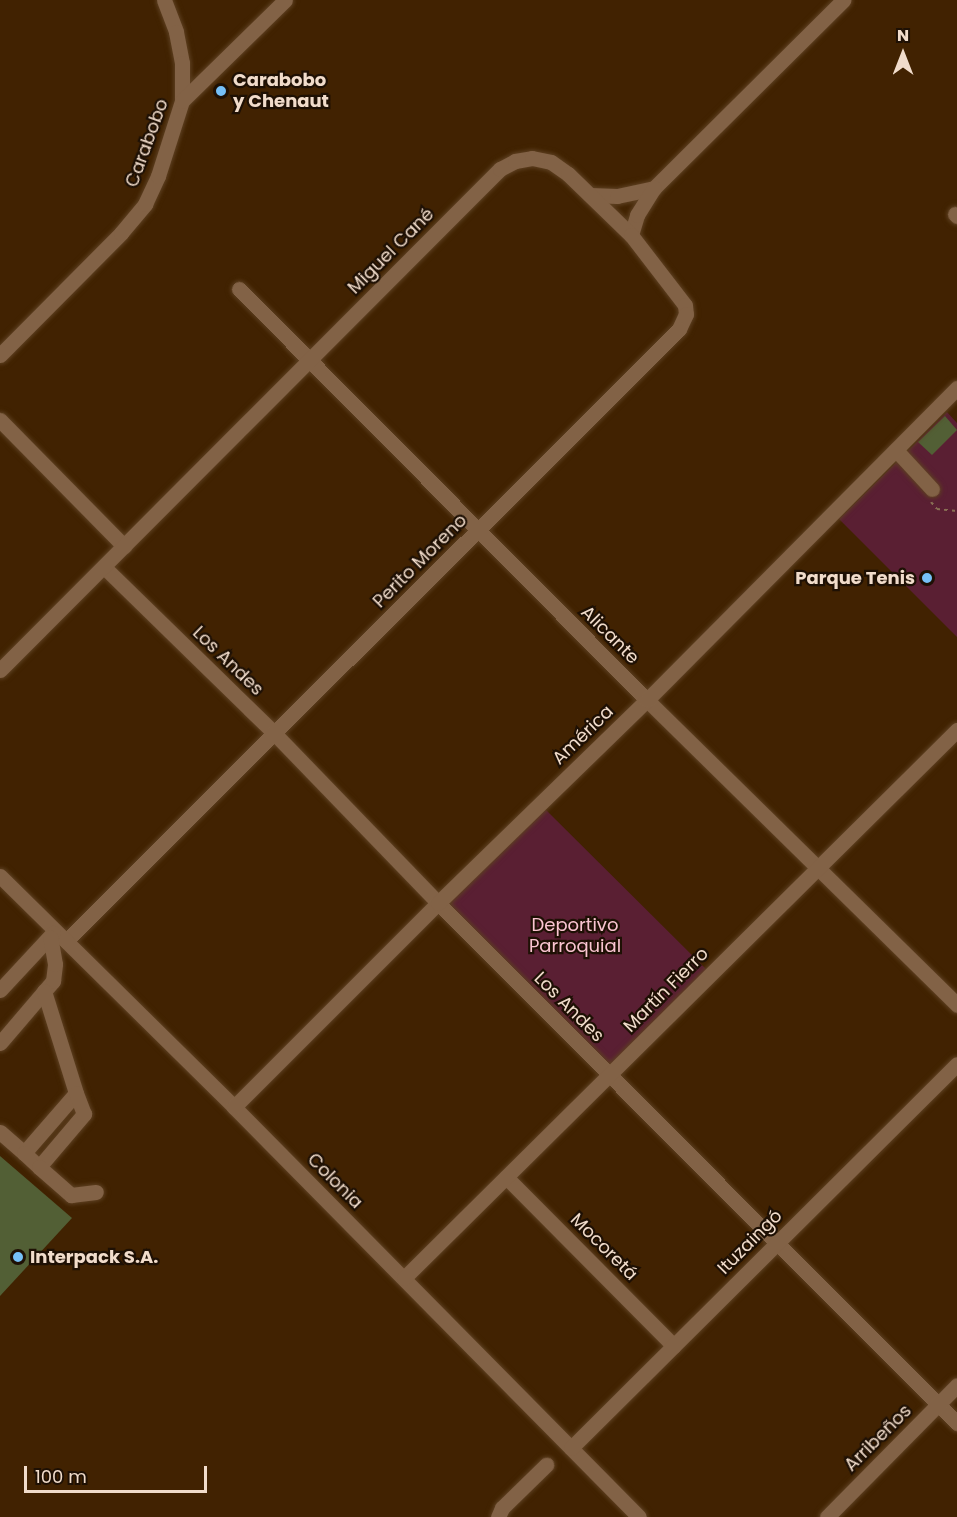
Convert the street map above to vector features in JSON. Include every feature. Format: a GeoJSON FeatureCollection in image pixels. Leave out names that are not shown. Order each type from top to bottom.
{"type":"FeatureCollection","features":[{"type":"Feature","properties":{"kind":"street"},"geometry":{"type":"LineString","coordinates":[[164,0],[176,32],[182,63],[182,101]]}},
{"type":"Feature","properties":{"kind":"street","name":"Carabobo"},"geometry":{"type":"LineString","coordinates":[[0,356],[121,233],[145,204],[158,176],[182,101],[285,0]]}},
{"type":"Feature","properties":{"kind":"street"},"geometry":{"type":"LineString","coordinates":[[631,236],[637,215],[654,188],[843,0]]}},
{"type":"Feature","properties":{"kind":"street","name":"Miguel Cané"},"geometry":{"type":"LineString","coordinates":[[0,670],[500,169],[515,161],[532,158],[551,162],[568,174],[590,195]]}},
{"type":"Feature","properties":{"kind":"street"},"geometry":{"type":"LineString","coordinates":[[590,195],[617,196],[654,188]]}},
{"type":"Feature","properties":{"kind":"street","name":"Perito Moreno"},"geometry":{"type":"LineString","coordinates":[[0,990],[274,733],[479,531],[684,322],[685,305],[631,236],[590,195]]}},
{"type":"Feature","properties":{"kind":"street","name":"Alicante"},"geometry":{"type":"LineString","coordinates":[[239,289],[647,700],[957,1005]]}},
{"type":"Feature","properties":{"kind":"street","name":"América"},"geometry":{"type":"LineString","coordinates":[[234,1107],[438,903],[647,700],[957,388]]}},
{"type":"Feature","properties":{"kind":"street"},"geometry":{"type":"LineString","coordinates":[[0,420],[124,546]]}},
{"type":"Feature","properties":{"kind":"street"},"geometry":{"type":"LineString","coordinates":[[896,450],[932,489]]}},
{"type":"Feature","properties":{"kind":"street","name":"Los Andes"},"geometry":{"type":"LineString","coordinates":[[104,567],[274,733],[438,903],[957,1423]]}},
{"type":"Feature","properties":{"kind":"street","name":"Martín Fierro"},"geometry":{"type":"LineString","coordinates":[[404,1278],[957,730]]}},
{"type":"Feature","properties":{"kind":"street","name":"Colonia"},"geometry":{"type":"LineString","coordinates":[[0,876],[57,936],[234,1107],[639,1517]]}},
{"type":"Feature","properties":{"kind":"street"},"geometry":{"type":"LineString","coordinates":[[0,1043],[55,976],[57,936]]}},
{"type":"Feature","properties":{"kind":"street"},"geometry":{"type":"LineString","coordinates":[[39,1167],[84,1114],[44,991]]}},
{"type":"Feature","properties":{"kind":"street","name":"Ituzaingó"},"geometry":{"type":"LineString","coordinates":[[571,1448],[957,1064]]}},
{"type":"Feature","properties":{"kind":"street"},"geometry":{"type":"LineString","coordinates":[[24,1153],[76,1093]]}},
{"type":"Feature","properties":{"kind":"street"},"geometry":{"type":"LineString","coordinates":[[0,1132],[71,1195],[96,1192]]}},
{"type":"Feature","properties":{"kind":"street","name":"Mocoretá"},"geometry":{"type":"LineString","coordinates":[[506,1177],[674,1346]]}},
{"type":"Feature","properties":{"kind":"street","name":"Arribeños"},"geometry":{"type":"LineString","coordinates":[[827,1517],[957,1385]]}},
{"type":"Feature","properties":{"kind":"street"},"geometry":{"type":"LineString","coordinates":[[498,1517],[502,1508],[546,1465]]}},
{"type":"Feature","properties":{"kind":"green space","name":"Parque Tenis"},"geometry":{"type":"Polygon","coordinates":[[[947,412],[957,423],[957,637],[839,519],[947,412]]]}},
{"type":"Feature","properties":{"kind":"green space","name":"Deportivo Parroquial"},"geometry":{"type":"Polygon","coordinates":[[[541,805],[708,971],[610,1068],[443,901],[541,805]]]}},
{"type":"Feature","properties":{"kind":"building"},"geometry":{"type":"Polygon","coordinates":[[[945,416],[957,430],[932,455],[918,442],[945,416]]]}},
{"type":"Feature","properties":{"kind":"building","name":"Interpack S.A."},"geometry":{"type":"Polygon","coordinates":[[[0,1156],[72,1218],[0,1296],[0,1156]]]}},
{"type":"Feature","properties":{"kind":"place","name":"Carabobo y Chenaut"},"geometry":{"type":"Point","coordinates":[221,91]}},
{"type":"Feature","properties":{"kind":"place","name":"Parque Tenis"},"geometry":{"type":"Point","coordinates":[927,578]}},
{"type":"Feature","properties":{"kind":"place","name":"Interpack S.A."},"geometry":{"type":"Point","coordinates":[18,1257]}}]}
